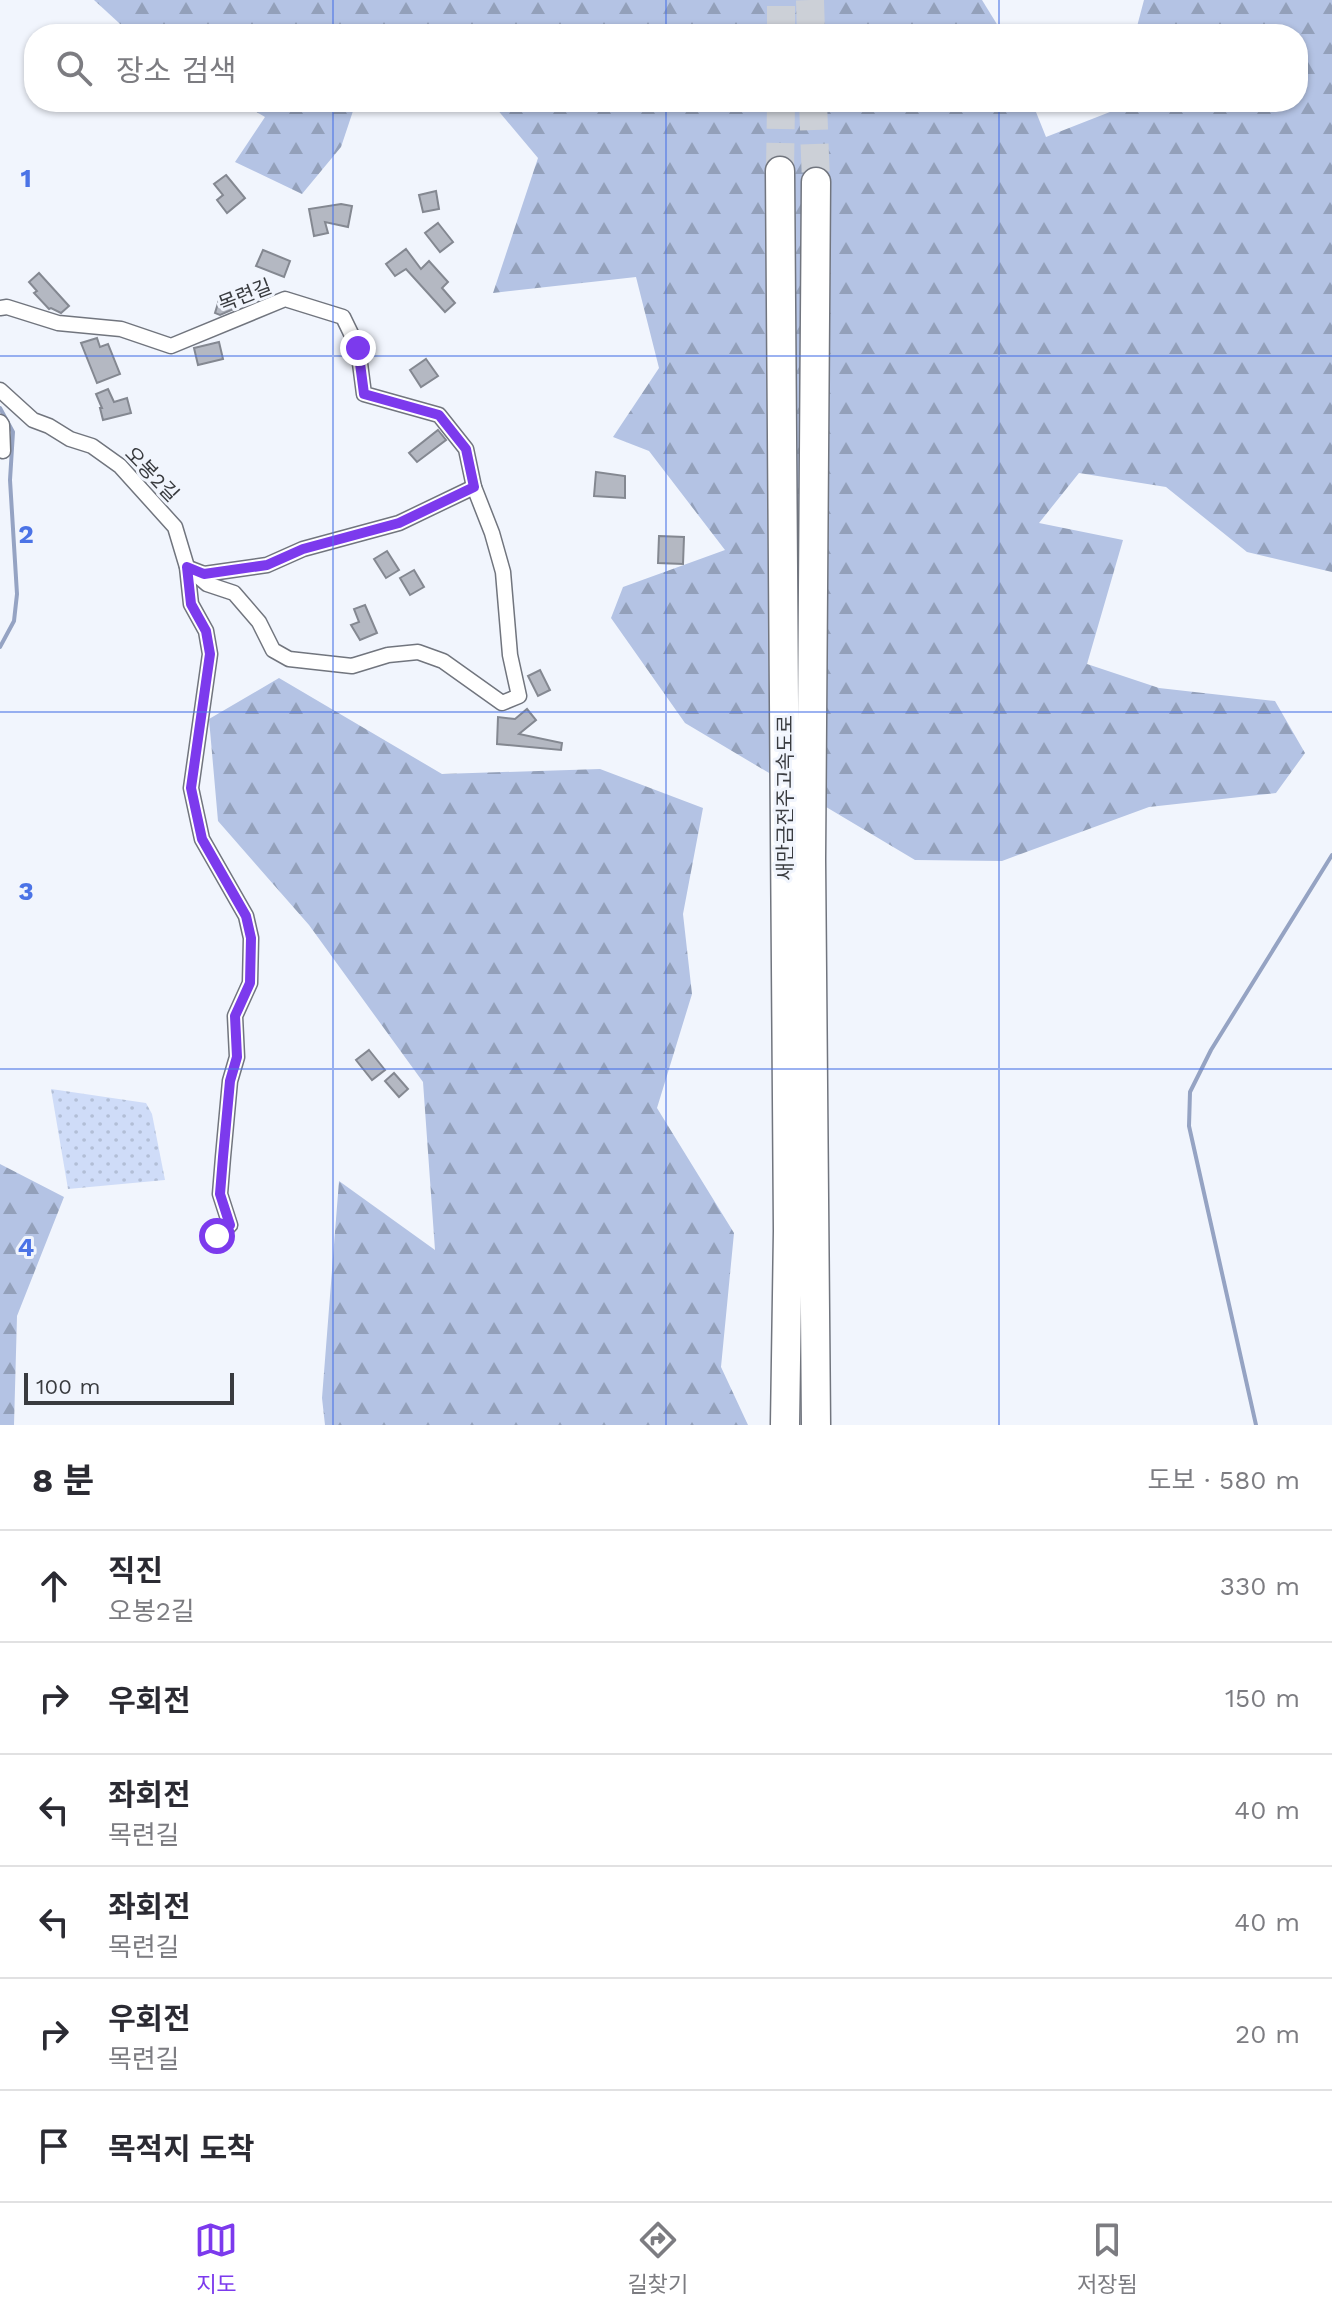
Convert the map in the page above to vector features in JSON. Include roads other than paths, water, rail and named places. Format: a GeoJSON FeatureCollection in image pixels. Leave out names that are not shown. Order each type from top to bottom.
{"type":"FeatureCollection","features":[{"type":"Feature","properties":{"kind":"highway","name":"새만금전주고속도로"},"geometry":{"type":"LineString","coordinates":[[780,171],[785,750],[798,855],[816,1425]]}},
{"type":"Feature","properties":{"kind":"highway","name":"새만금전주고속도로"},"geometry":{"type":"LineString","coordinates":[[785,1425],[798,855],[813,757],[816,182]]}},
{"type":"Feature","properties":{"kind":"street","name":"목련길"},"geometry":{"type":"LineString","coordinates":[[0,308],[7,307],[58,323],[121,329],[171,346],[285,299],[343,317],[358,348],[364,394],[439,415],[466,449],[474,487],[503,572],[510,655],[519,696],[502,703],[443,661],[418,652],[388,655],[352,666],[289,659],[273,650],[259,622],[234,593],[207,584],[187,567]]}},
{"type":"Feature","properties":{"kind":"street","name":"오봉2길"},"geometry":{"type":"LineString","coordinates":[[0,390],[33,420],[70,439],[92,446],[120,466],[175,527],[187,567],[191,604],[206,631],[210,654],[191,788],[202,839],[246,916],[251,938],[250,983],[235,1016],[237,1057],[230,1081],[220,1194],[230,1225],[217,1236]]}},
{"type":"Feature","properties":{"kind":"street"},"geometry":{"type":"LineString","coordinates":[[0,422],[3,451]]}},
{"type":"Feature","properties":{"kind":"street"},"geometry":{"type":"LineString","coordinates":[[187,567],[204,574],[267,565],[303,549],[399,523],[474,487]]}},
{"type":"Feature","properties":{"kind":"waterway"},"geometry":{"type":"LineString","coordinates":[[0,408],[13,432],[10,480],[17,594],[14,621],[0,647]]}},
{"type":"Feature","properties":{"kind":"waterway"},"geometry":{"type":"LineString","coordinates":[[1256,1425],[1189,1126],[1190,1092],[1211,1050],[1332,855]]}},
{"type":"Feature","properties":{"kind":"tunnel"},"geometry":{"type":"LineString","coordinates":[[781,0],[781,24]]}},
{"type":"Feature","properties":{"kind":"tunnel"},"geometry":{"type":"LineString","coordinates":[[810,0],[811,24]]}},
{"type":"Feature","properties":{"kind":"tunnel"},"geometry":{"type":"LineString","coordinates":[[780,171],[781,112]]}},
{"type":"Feature","properties":{"kind":"tunnel"},"geometry":{"type":"LineString","coordinates":[[813,112],[816,182]]}}]}
